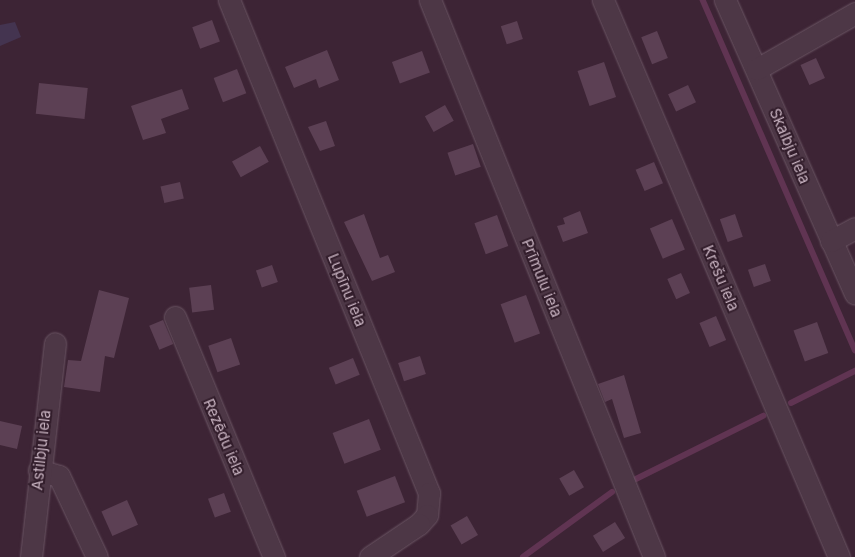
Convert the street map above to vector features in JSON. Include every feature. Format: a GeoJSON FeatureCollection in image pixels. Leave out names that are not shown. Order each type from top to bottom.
{"type":"FeatureCollection","features":[{"type":"Feature","properties":{"kind":"street","name":"Lupīnu iela"},"geometry":{"type":"LineString","coordinates":[[229,0],[429,493],[427,515],[419,524],[370,557]]}},
{"type":"Feature","properties":{"kind":"street","name":"Prīmulu iela"},"geometry":{"type":"LineString","coordinates":[[430,0],[654,557]]}},
{"type":"Feature","properties":{"kind":"street","name":"Krešu iela"},"geometry":{"type":"LineString","coordinates":[[603,0],[840,557]]}},
{"type":"Feature","properties":{"kind":"street","name":"Skalbju iela"},"geometry":{"type":"LineString","coordinates":[[725,0],[855,293]]}},
{"type":"Feature","properties":{"kind":"street"},"geometry":{"type":"LineString","coordinates":[[757,69],[855,14]]}},
{"type":"Feature","properties":{"kind":"street"},"geometry":{"type":"LineString","coordinates":[[831,241],[855,228]]}},
{"type":"Feature","properties":{"kind":"street","name":"Rezēdu iela"},"geometry":{"type":"LineString","coordinates":[[175,318],[274,557]]}},
{"type":"Feature","properties":{"kind":"street","name":"Astilbju iela"},"geometry":{"type":"LineString","coordinates":[[31,557],[54,343]]}},
{"type":"Feature","properties":{"kind":"street"},"geometry":{"type":"LineString","coordinates":[[39,470],[58,476],[97,557]]}},
{"type":"Feature","properties":{"kind":"shaded area"},"geometry":{"type":"Polygon","coordinates":[[[15,22],[21,37],[0,46],[0,25],[15,22]]]}},
{"type":"Feature","properties":{"kind":"building"},"geometry":{"type":"Polygon","coordinates":[[[212,20],[220,42],[200,49],[192,27],[212,20]]]}},
{"type":"Feature","properties":{"kind":"building"},"geometry":{"type":"Polygon","coordinates":[[[517,21],[523,39],[507,44],[501,26],[517,21]]]}},
{"type":"Feature","properties":{"kind":"building"},"geometry":{"type":"Polygon","coordinates":[[[657,31],[668,58],[652,64],[641,37],[657,31]]]}},
{"type":"Feature","properties":{"kind":"building"},"geometry":{"type":"Polygon","coordinates":[[[327,50],[339,80],[319,88],[316,79],[294,88],[285,67],[327,50]]]}},
{"type":"Feature","properties":{"kind":"building"},"geometry":{"type":"Polygon","coordinates":[[[422,51],[430,73],[400,84],[392,62],[422,51]]]}},
{"type":"Feature","properties":{"kind":"building"},"geometry":{"type":"Polygon","coordinates":[[[816,58],[825,78],[809,85],[800,65],[816,58]]]}},
{"type":"Feature","properties":{"kind":"building"},"geometry":{"type":"Polygon","coordinates":[[[604,62],[616,97],[590,106],[578,71],[604,62]]]}},
{"type":"Feature","properties":{"kind":"building"},"geometry":{"type":"Polygon","coordinates":[[[237,69],[246,93],[223,102],[214,78],[237,69]]]}},
{"type":"Feature","properties":{"kind":"building"},"geometry":{"type":"Polygon","coordinates":[[[39,83],[88,88],[84,119],[36,114],[39,83]]]}},
{"type":"Feature","properties":{"kind":"building"},"geometry":{"type":"Polygon","coordinates":[[[688,85],[696,102],[676,112],[668,94],[688,85]]]}},
{"type":"Feature","properties":{"kind":"building"},"geometry":{"type":"Polygon","coordinates":[[[182,89],[189,109],[161,119],[166,133],[143,140],[131,106],[182,89]]]}},
{"type":"Feature","properties":{"kind":"building"},"geometry":{"type":"Polygon","coordinates":[[[445,105],[454,121],[434,132],[425,116],[445,105]]]}},
{"type":"Feature","properties":{"kind":"building"},"geometry":{"type":"Polygon","coordinates":[[[326,121],[335,146],[320,151],[308,127],[326,121]]]}},
{"type":"Feature","properties":{"kind":"building"},"geometry":{"type":"Polygon","coordinates":[[[473,144],[481,167],[455,175],[447,153],[473,144]]]}},
{"type":"Feature","properties":{"kind":"building"},"geometry":{"type":"Polygon","coordinates":[[[260,146],[269,162],[241,177],[232,162],[260,146]]]}},
{"type":"Feature","properties":{"kind":"building"},"geometry":{"type":"Polygon","coordinates":[[[654,162],[663,183],[645,191],[636,170],[654,162]]]}},
{"type":"Feature","properties":{"kind":"building"},"geometry":{"type":"Polygon","coordinates":[[[180,182],[184,199],[164,203],[161,186],[180,182]]]}},
{"type":"Feature","properties":{"kind":"building"},"geometry":{"type":"Polygon","coordinates":[[[580,211],[588,233],[563,242],[557,226],[565,224],[563,218],[580,211]]]}},
{"type":"Feature","properties":{"kind":"building"},"geometry":{"type":"Polygon","coordinates":[[[364,214],[380,258],[388,255],[395,272],[372,281],[344,222],[364,214]]]}},
{"type":"Feature","properties":{"kind":"building"},"geometry":{"type":"Polygon","coordinates":[[[735,214],[743,237],[728,242],[720,219],[735,214]]]}},
{"type":"Feature","properties":{"kind":"building"},"geometry":{"type":"Polygon","coordinates":[[[497,215],[508,246],[486,254],[474,223],[497,215]]]}},
{"type":"Feature","properties":{"kind":"building"},"geometry":{"type":"Polygon","coordinates":[[[672,219],[685,249],[663,259],[650,228],[672,219]]]}},
{"type":"Feature","properties":{"kind":"building"},"geometry":{"type":"Polygon","coordinates":[[[765,264],[771,281],[754,287],[748,270],[765,264]]]}},
{"type":"Feature","properties":{"kind":"building"},"geometry":{"type":"Polygon","coordinates":[[[272,265],[278,282],[262,288],[256,271],[272,265]]]}},
{"type":"Feature","properties":{"kind":"building"},"geometry":{"type":"Polygon","coordinates":[[[681,273],[690,293],[676,299],[667,279],[681,273]]]}},
{"type":"Feature","properties":{"kind":"building"},"geometry":{"type":"Polygon","coordinates":[[[211,285],[214,310],[192,312],[189,288],[211,285]]]}},
{"type":"Feature","properties":{"kind":"building"},"geometry":{"type":"Polygon","coordinates":[[[99,290],[129,298],[114,358],[105,356],[100,392],[64,387],[68,360],[81,361],[99,290]]]}},
{"type":"Feature","properties":{"kind":"building"},"geometry":{"type":"Polygon","coordinates":[[[526,295],[540,334],[515,343],[501,304],[526,295]]]}},
{"type":"Feature","properties":{"kind":"building"},"geometry":{"type":"Polygon","coordinates":[[[716,316],[726,340],[710,347],[699,323],[716,316]]]}},
{"type":"Feature","properties":{"kind":"building"},"geometry":{"type":"Polygon","coordinates":[[[163,320],[173,344],[159,350],[149,326],[163,320]]]}},
{"type":"Feature","properties":{"kind":"building"},"geometry":{"type":"Polygon","coordinates":[[[817,322],[828,353],[805,362],[794,331],[817,322]]]}},
{"type":"Feature","properties":{"kind":"building"},"geometry":{"type":"Polygon","coordinates":[[[231,338],[240,364],[217,372],[208,346],[231,338]]]}},
{"type":"Feature","properties":{"kind":"building"},"geometry":{"type":"Polygon","coordinates":[[[420,356],[426,374],[404,381],[398,363],[420,356]]]}},
{"type":"Feature","properties":{"kind":"building"},"geometry":{"type":"Polygon","coordinates":[[[353,358],[360,375],[336,384],[329,368],[353,358]]]}},
{"type":"Feature","properties":{"kind":"building"},"geometry":{"type":"Polygon","coordinates":[[[624,375],[641,433],[624,438],[612,399],[605,402],[598,384],[624,375]]]}},
{"type":"Feature","properties":{"kind":"building"},"geometry":{"type":"Polygon","coordinates":[[[369,419],[381,450],[344,464],[333,433],[369,419]]]}},
{"type":"Feature","properties":{"kind":"building"},"geometry":{"type":"Polygon","coordinates":[[[0,421],[22,426],[17,449],[0,445],[0,421]]]}},
{"type":"Feature","properties":{"kind":"building"},"geometry":{"type":"Polygon","coordinates":[[[574,470],[584,487],[569,496],[559,478],[574,470]]]}},
{"type":"Feature","properties":{"kind":"building"},"geometry":{"type":"Polygon","coordinates":[[[395,476],[405,502],[367,517],[357,491],[395,476]]]}},
{"type":"Feature","properties":{"kind":"building"},"geometry":{"type":"Polygon","coordinates":[[[224,493],[231,512],[215,518],[208,499],[224,493]]]}},
{"type":"Feature","properties":{"kind":"building"},"geometry":{"type":"Polygon","coordinates":[[[127,500],[138,525],[112,536],[101,511],[127,500]]]}},
{"type":"Feature","properties":{"kind":"building"},"geometry":{"type":"Polygon","coordinates":[[[467,516],[478,535],[462,545],[451,526],[467,516]]]}},
{"type":"Feature","properties":{"kind":"building"},"geometry":{"type":"Polygon","coordinates":[[[615,522],[625,538],[603,552],[593,536],[615,522]]]}},
{"type":"Feature","properties":{"kind":"waterway"},"geometry":{"type":"LineString","coordinates":[[703,0],[855,350]]}},
{"type":"Feature","properties":{"kind":"waterway"},"geometry":{"type":"LineString","coordinates":[[791,403],[855,371]]}},
{"type":"Feature","properties":{"kind":"waterway"},"geometry":{"type":"LineString","coordinates":[[636,479],[763,416]]}},
{"type":"Feature","properties":{"kind":"waterway"},"geometry":{"type":"LineString","coordinates":[[523,557],[612,492]]}}]}
